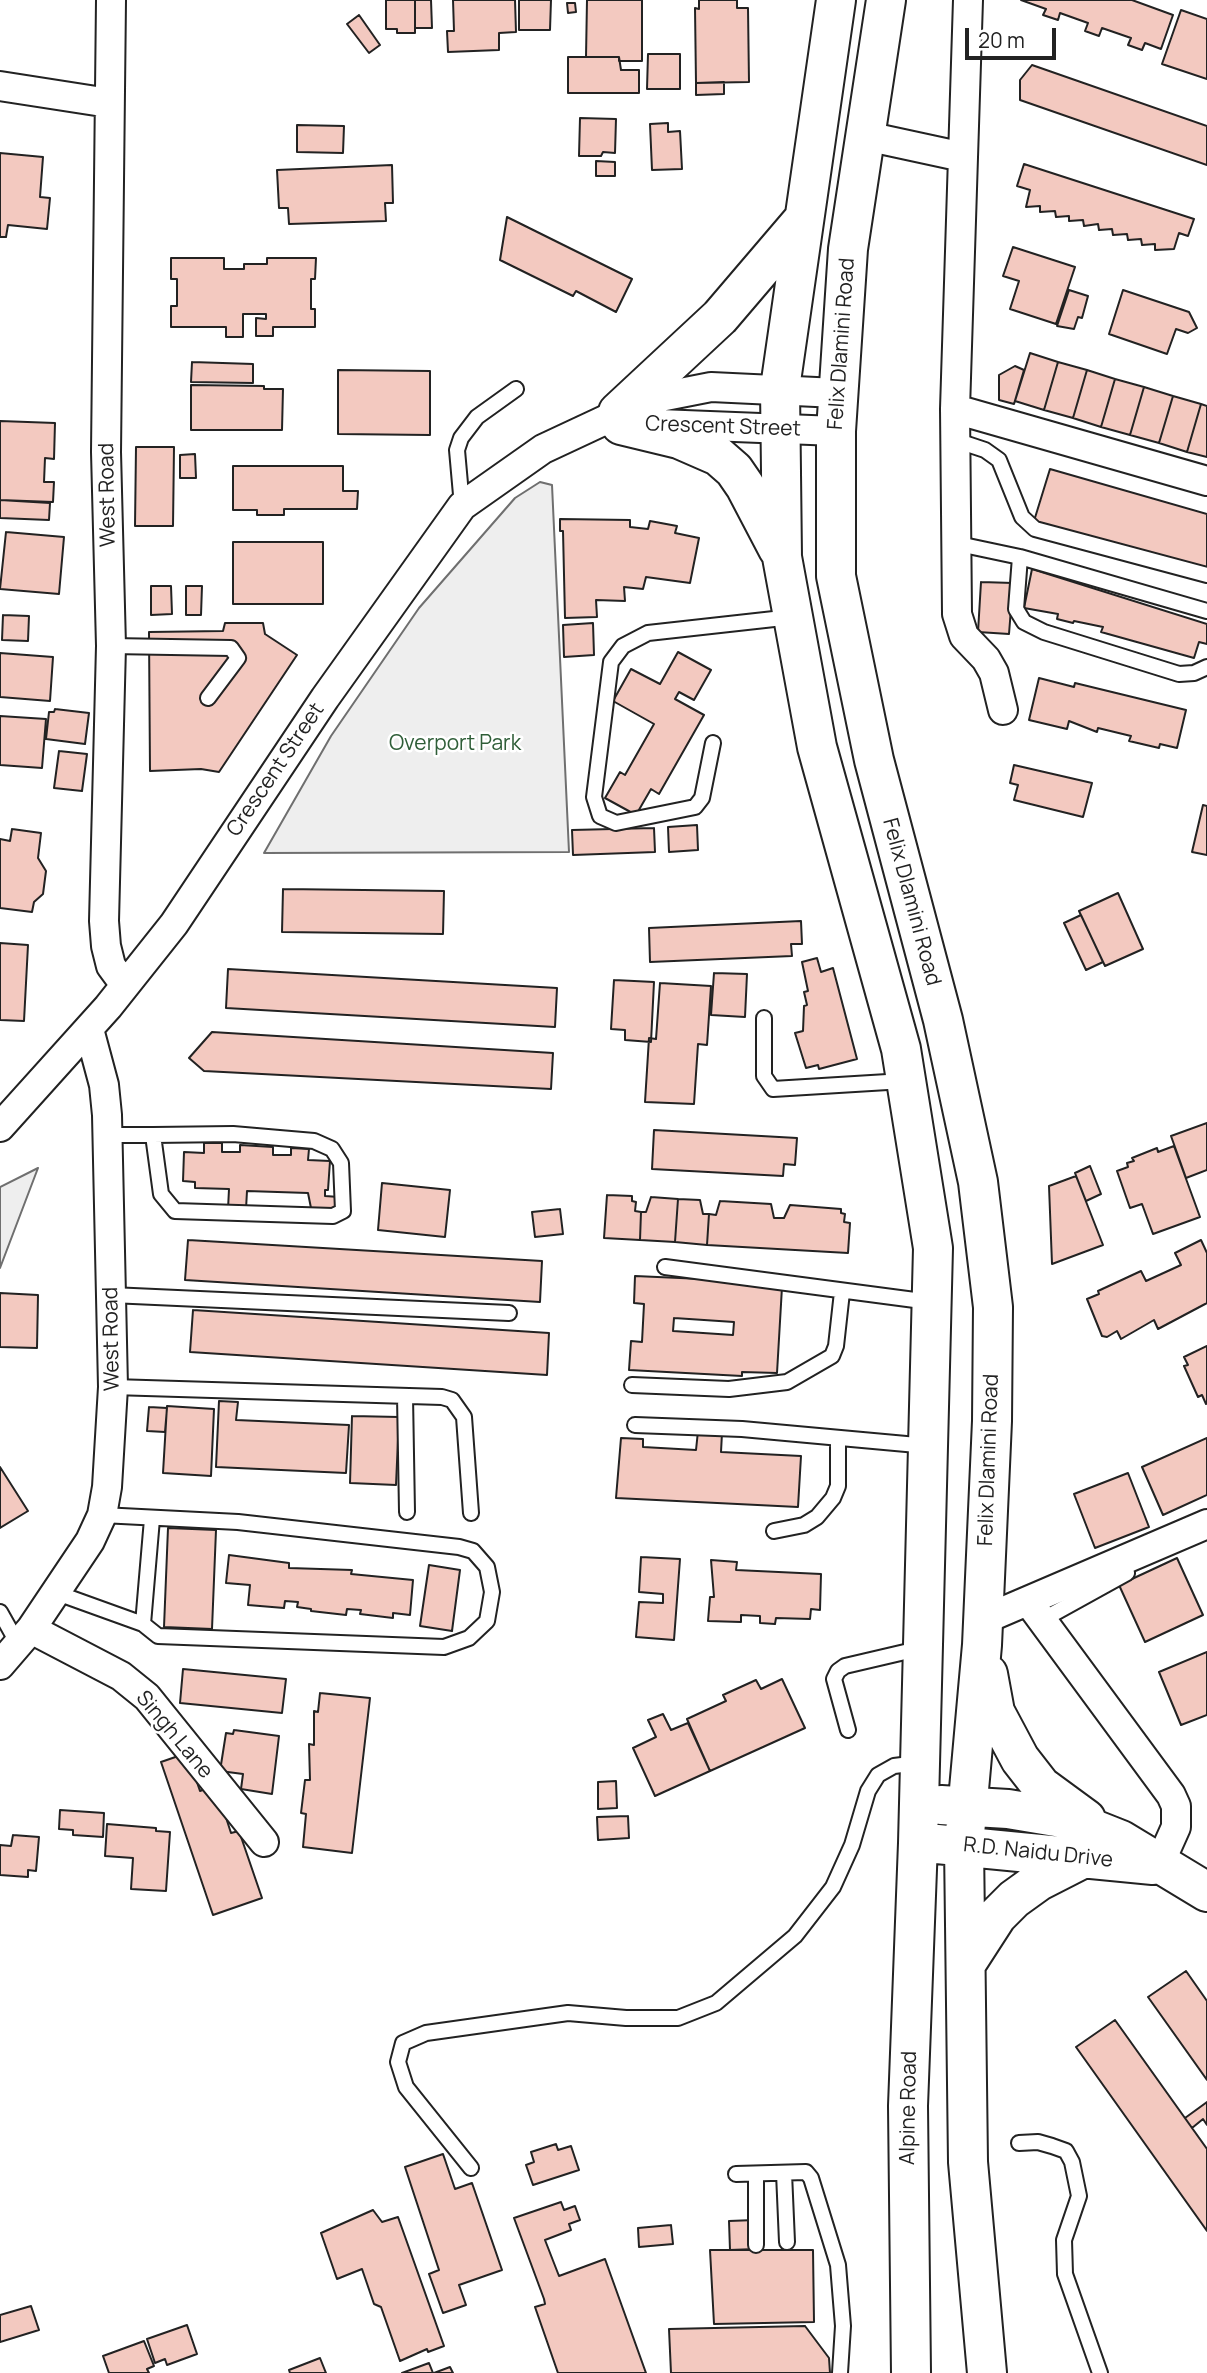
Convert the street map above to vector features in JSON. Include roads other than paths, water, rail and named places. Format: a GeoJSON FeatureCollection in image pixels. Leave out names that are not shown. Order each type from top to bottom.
{"type":"FeatureCollection","features":[{"type":"Feature","properties":{"kind":"main road"},"geometry":{"type":"LineString","coordinates":[[836,0],[780,388],[782,557],[817,747],[901,1049],[933,1248],[918,1803]]}},
{"type":"Feature","properties":{"kind":"main road","name":"Felix Dlamini Road"},"geometry":{"type":"LineString","coordinates":[[886,0],[848,249],[837,393],[836,576],[874,760],[943,1020],[978,1182],[993,1307],[992,1420],[983,1633],[965,1807],[964,1845]]}},
{"type":"Feature","properties":{"kind":"main road"},"geometry":{"type":"LineString","coordinates":[[782,557],[734,470],[700,447],[620,419],[720,317],[802,221]]}},
{"type":"Feature","properties":{"kind":"main road"},"geometry":{"type":"LineString","coordinates":[[966,1964],[997,1916],[1014,1899],[1091,1844],[1020,1759],[995,1712],[983,1633]]}},
{"type":"Feature","properties":{"kind":"main road","name":"R.D. Naidu Drive"},"geometry":{"type":"LineString","coordinates":[[918,1803],[1008,1809],[1068,1819],[1091,1844]]}},
{"type":"Feature","properties":{"kind":"main road","name":"Alpine Road"},"geometry":{"type":"LineString","coordinates":[[911,2373],[908,2106],[918,1803]]}},
{"type":"Feature","properties":{"kind":"main road","name":"R.D. Naidu Drive"},"geometry":{"type":"LineString","coordinates":[[917,1861],[964,1845],[1091,1844],[1159,1865],[1207,1892]]}},
{"type":"Feature","properties":{"kind":"main road"},"geometry":{"type":"LineString","coordinates":[[964,1845],[968,2162],[987,2373]]}},
{"type":"Feature","properties":{"kind":"street","name":"West Road"},"geometry":{"type":"LineString","coordinates":[[111,0],[106,452],[111,646],[104,921],[111,966],[125,985]]}},
{"type":"Feature","properties":{"kind":"street"},"geometry":{"type":"LineString","coordinates":[[968,0],[955,409],[954,543],[960,628],[994,673],[1003,710]]}},
{"type":"Feature","properties":{"kind":"street"},"geometry":{"type":"LineString","coordinates":[[0,86],[109,103]]}},
{"type":"Feature","properties":{"kind":"street"},"geometry":{"type":"LineString","coordinates":[[866,136],[963,157]]}},
{"type":"Feature","properties":{"kind":"street","name":"Crescent Street"},"geometry":{"type":"LineString","coordinates":[[0,1127],[89,1029],[174,924],[325,698],[461,506],[542,449],[569,435],[620,419],[667,394],[711,387],[780,388],[837,393]]}},
{"type":"Feature","properties":{"kind":"street"},"geometry":{"type":"LineString","coordinates":[[955,409],[1207,481]]}},
{"type":"Feature","properties":{"kind":"street","name":"Crescent Street"},"geometry":{"type":"LineString","coordinates":[[620,419],[779,430],[836,430]]}},
{"type":"Feature","properties":{"kind":"street","name":"West Road"},"geometry":{"type":"LineString","coordinates":[[17,1646],[57,1593],[90,1541],[102,1515],[107,1487],[113,1387],[107,1135],[104,1085],[89,1029]]}},
{"type":"Feature","properties":{"kind":"street"},"geometry":{"type":"LineString","coordinates":[[983,1633],[1035,1611],[1207,1524]]}},
{"type":"Feature","properties":{"kind":"street"},"geometry":{"type":"LineString","coordinates":[[1035,1611],[1171,1795],[1176,1806],[1176,1826],[1159,1865]]}},
{"type":"Feature","properties":{"kind":"street","name":"Singh Lane"},"geometry":{"type":"LineString","coordinates":[[17,1646],[121,1676],[147,1698],[264,1842]]}},
{"type":"Feature","properties":{"kind":"lane"},"geometry":{"type":"LineString","coordinates":[[461,506],[457,450],[461,438],[477,417],[516,389]]}},
{"type":"Feature","properties":{"kind":"lane"},"geometry":{"type":"LineString","coordinates":[[955,440],[985,450],[999,460],[1022,517],[1035,528],[1207,575]]}},
{"type":"Feature","properties":{"kind":"lane"},"geometry":{"type":"LineString","coordinates":[[954,543],[1020,557],[1207,611]]}},
{"type":"Feature","properties":{"kind":"lane"},"geometry":{"type":"LineString","coordinates":[[1020,557],[1016,609],[1024,622],[1044,632],[1179,674],[1194,673],[1207,667]]}},
{"type":"Feature","properties":{"kind":"lane"},"geometry":{"type":"LineString","coordinates":[[713,743],[702,798],[695,807],[616,823],[600,816],[594,797],[611,662],[623,646],[648,633],[793,617]]}},
{"type":"Feature","properties":{"kind":"lane"},"geometry":{"type":"LineString","coordinates":[[111,646],[231,648],[239,658],[208,698]]}},
{"type":"Feature","properties":{"kind":"lane"},"geometry":{"type":"LineString","coordinates":[[764,1018],[764,1076],[773,1089],[906,1081]]}},
{"type":"Feature","properties":{"kind":"lane"},"geometry":{"type":"LineString","coordinates":[[107,1135],[233,1134],[314,1141],[327,1145],[341,1163],[343,1211],[339,1215],[320,1216],[175,1211],[161,1194],[153,1135]]}},
{"type":"Feature","properties":{"kind":"lane"},"geometry":{"type":"LineString","coordinates":[[665,1267],[932,1302]]}},
{"type":"Feature","properties":{"kind":"lane"},"geometry":{"type":"LineString","coordinates":[[632,1385],[729,1389],[786,1382],[832,1356],[836,1346],[842,1292]]}},
{"type":"Feature","properties":{"kind":"lane"},"geometry":{"type":"LineString","coordinates":[[111,1295],[509,1313]]}},
{"type":"Feature","properties":{"kind":"lane"},"geometry":{"type":"LineString","coordinates":[[113,1387],[442,1397],[458,1406],[464,1417],[471,1513]]}},
{"type":"Feature","properties":{"kind":"lane"},"geometry":{"type":"LineString","coordinates":[[405,1396],[407,1512]]}},
{"type":"Feature","properties":{"kind":"lane"},"geometry":{"type":"LineString","coordinates":[[635,1425],[742,1429],[929,1447]]}},
{"type":"Feature","properties":{"kind":"lane"},"geometry":{"type":"LineString","coordinates":[[774,1531],[804,1525],[817,1517],[834,1498],[838,1486],[838,1438]]}},
{"type":"Feature","properties":{"kind":"lane"},"geometry":{"type":"LineString","coordinates":[[57,1593],[144,1623],[158,1636],[444,1647],[469,1637],[481,1629],[486,1620],[492,1592],[488,1567],[481,1558],[459,1547],[238,1522],[102,1515]]}},
{"type":"Feature","properties":{"kind":"lane"},"geometry":{"type":"LineString","coordinates":[[144,1623],[152,1519]]}},
{"type":"Feature","properties":{"kind":"lane"},"geometry":{"type":"LineString","coordinates":[[1035,1611],[1115,1578],[1207,1535]]}},
{"type":"Feature","properties":{"kind":"lane"},"geometry":{"type":"LineString","coordinates":[[0,1612],[17,1646]]}},
{"type":"Feature","properties":{"kind":"lane"},"geometry":{"type":"LineString","coordinates":[[848,1730],[834,1679],[838,1671],[845,1666],[923,1647]]}},
{"type":"Feature","properties":{"kind":"lane"},"geometry":{"type":"LineString","coordinates":[[471,2168],[406,2087],[398,2062],[403,2043],[426,2034],[568,2013],[626,2018],[678,2018],[716,2003],[795,1936],[833,1887],[852,1845],[868,1791],[878,1775],[894,1766],[919,1762]]}},
{"type":"Feature","properties":{"kind":"lane"},"geometry":{"type":"LineString","coordinates":[[1019,2143],[1038,2142],[1066,2151],[1072,2162],[1079,2196],[1064,2240],[1065,2274],[1100,2373]]}},
{"type":"Feature","properties":{"kind":"lane"},"geometry":{"type":"LineString","coordinates":[[736,2175],[806,2172],[811,2178],[838,2265],[843,2326],[840,2373]]}},
{"type":"Feature","properties":{"kind":"lane"},"geometry":{"type":"LineString","coordinates":[[785,2173],[787,2242]]}},
{"type":"Feature","properties":{"kind":"lane"},"geometry":{"type":"LineString","coordinates":[[756,2174],[756,2245]]}},
{"type":"Feature","properties":{"kind":"park label","name":"Overport Park"},"geometry":{"type":"Point","coordinates":[455,744]}}]}
